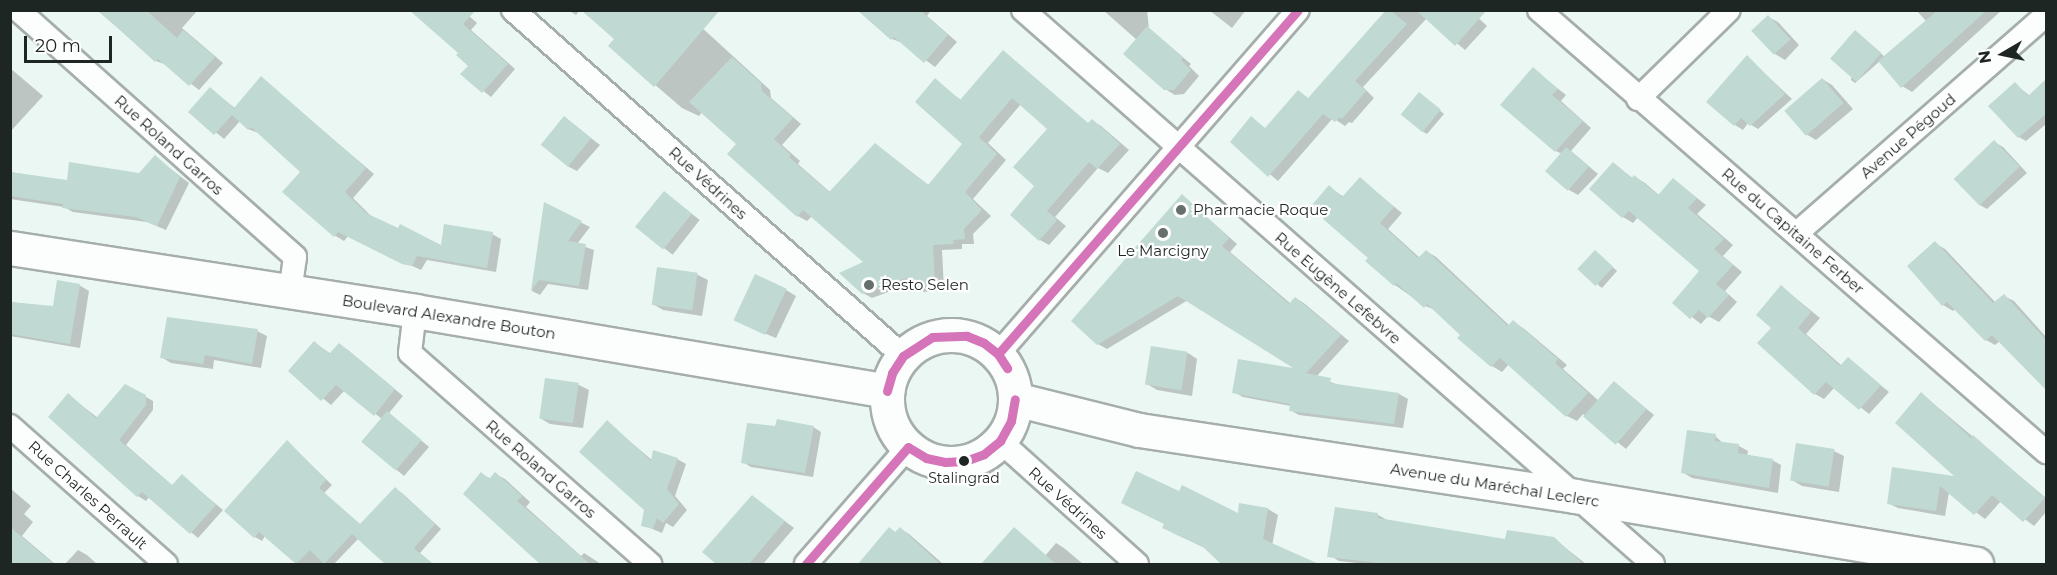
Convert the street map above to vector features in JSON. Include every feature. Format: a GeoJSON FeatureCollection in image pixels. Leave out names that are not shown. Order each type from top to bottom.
{"type":"FeatureCollection","features":[{"type":"Feature","properties":{"kind":"street","name":"Rue Roland Garros"},"geometry":{"type":"LineString","coordinates":[[18,10],[295,257],[290,291]]}},
{"type":"Feature","properties":{"kind":"street","name":"Rue Védrines"},"geometry":{"type":"LineString","coordinates":[[513,10],[903,356]]}},
{"type":"Feature","properties":{"kind":"street","name":"Rue Eugène Lefebvre"},"geometry":{"type":"LineString","coordinates":[[1023,10],[1653,564]]}},
{"type":"Feature","properties":{"kind":"street"},"geometry":{"type":"LineString","coordinates":[[998,354],[1299,10]]}},
{"type":"Feature","properties":{"kind":"street","name":"Rue du Capitaine Ferber"},"geometry":{"type":"LineString","coordinates":[[1539,10],[1638,99],[1797,233],[2046,452]]}},
{"type":"Feature","properties":{"kind":"street"},"geometry":{"type":"LineString","coordinates":[[1638,99],[1729,10]]}},
{"type":"Feature","properties":{"kind":"street","name":"Avenue Pégoud"},"geometry":{"type":"LineString","coordinates":[[1797,233],[2046,15]]}},
{"type":"Feature","properties":{"kind":"street","name":"Boulevard Alexandre Bouton"},"geometry":{"type":"LineString","coordinates":[[10,248],[415,311],[887,391]]}},
{"type":"Feature","properties":{"kind":"street","name":"Rue Roland Garros"},"geometry":{"type":"LineString","coordinates":[[415,311],[410,353],[650,564]]}},
{"type":"Feature","properties":{"kind":"street"},"geometry":{"type":"LineString","coordinates":[[950,334],[967,336],[984,343],[998,354],[1007,368],[1015,399],[1011,421],[1000,441],[984,454],[965,461],[945,462],[926,458],[908,447],[891,422],[887,391],[892,373],[903,356],[916,345],[932,337],[950,334]]}},
{"type":"Feature","properties":{"kind":"street","name":"Avenue du Maréchal Leclerc"},"geometry":{"type":"LineString","coordinates":[[1015,399],[1139,430],[1575,496],[1976,564]]}},
{"type":"Feature","properties":{"kind":"street","name":"Rue Charles Perrault"},"geometry":{"type":"LineString","coordinates":[[10,426],[166,564]]}},
{"type":"Feature","properties":{"kind":"street","name":"Rue Védrines"},"geometry":{"type":"LineString","coordinates":[[1000,441],[1137,564]]}},
{"type":"Feature","properties":{"kind":"street"},"geometry":{"type":"LineString","coordinates":[[806,564],[908,447]]}},
{"type":"Feature","properties":{"kind":"building"},"geometry":{"type":"Polygon","coordinates":[[[98,10],[146,10],[177,38],[183,30],[215,57],[189,86],[158,59],[155,62],[98,10]]]}},
{"type":"Feature","properties":{"kind":"building"},"geometry":{"type":"Polygon","coordinates":[[[409,10],[476,10],[463,24],[508,64],[482,93],[460,74],[468,66],[456,55],[458,53],[409,10]]]}},
{"type":"Feature","properties":{"kind":"building"},"geometry":{"type":"Polygon","coordinates":[[[581,10],[720,10],[654,87],[608,46],[614,39],[581,10]]]}},
{"type":"Feature","properties":{"kind":"building"},"geometry":{"type":"Polygon","coordinates":[[[857,10],[920,10],[948,35],[924,63],[894,37],[891,40],[857,10]]]}},
{"type":"Feature","properties":{"kind":"building"},"geometry":{"type":"Polygon","coordinates":[[[1386,10],[1390,10],[1407,24],[1355,81],[1366,91],[1342,119],[1340,117],[1335,122],[1323,114],[1268,177],[1230,142],[1251,116],[1265,128],[1298,90],[1308,98],[1386,10]]]}},
{"type":"Feature","properties":{"kind":"building"},"geometry":{"type":"Polygon","coordinates":[[[1416,10],[1487,10],[1455,46],[1416,10]]]}},
{"type":"Feature","properties":{"kind":"building"},"geometry":{"type":"Polygon","coordinates":[[[1938,10],[1987,10],[1901,88],[1878,61],[1938,10]]]}},
{"type":"Feature","properties":{"kind":"building"},"geometry":{"type":"Polygon","coordinates":[[[1768,15],[1791,39],[1774,55],[1751,31],[1768,15]]]}},
{"type":"Feature","properties":{"kind":"building"},"geometry":{"type":"Polygon","coordinates":[[[1147,26],[1183,57],[1181,60],[1191,70],[1174,90],[1164,90],[1123,54],[1147,26]]]}},
{"type":"Feature","properties":{"kind":"building"},"geometry":{"type":"Polygon","coordinates":[[[1855,30],[1881,53],[1856,82],[1830,59],[1855,30]]]}},
{"type":"Feature","properties":{"kind":"building"},"geometry":{"type":"Polygon","coordinates":[[[1003,50],[1088,123],[1092,119],[1120,144],[1097,169],[1089,162],[1047,211],[1057,220],[1039,241],[1010,215],[1034,186],[1013,167],[1047,129],[1012,98],[979,137],[997,154],[965,192],[982,210],[964,229],[965,239],[953,240],[954,244],[933,245],[935,285],[913,288],[909,277],[862,294],[839,273],[863,262],[803,210],[797,217],[727,154],[736,144],[689,102],[732,57],[761,83],[762,91],[793,118],[774,139],[791,155],[789,157],[829,192],[875,143],[928,185],[962,144],[915,102],[935,78],[960,100],[1003,50]]]}},
{"type":"Feature","properties":{"kind":"building"},"geometry":{"type":"Polygon","coordinates":[[[1747,55],[1785,94],[1750,126],[1741,118],[1734,126],[1706,102],[1747,55]]]}},
{"type":"Feature","properties":{"kind":"building"},"geometry":{"type":"Polygon","coordinates":[[[1533,67],[1558,89],[1552,95],[1583,121],[1555,152],[1500,105],[1533,67]]]}},
{"type":"Feature","properties":{"kind":"building"},"geometry":{"type":"Polygon","coordinates":[[[261,76],[366,168],[345,192],[366,213],[398,228],[400,224],[441,245],[444,224],[493,232],[487,268],[417,256],[412,266],[402,264],[338,232],[334,237],[282,192],[300,172],[251,127],[248,130],[232,115],[214,135],[188,112],[210,87],[234,108],[261,76]]]}},
{"type":"Feature","properties":{"kind":"building"},"geometry":{"type":"Polygon","coordinates":[[[1822,78],[1844,103],[1806,136],[1784,111],[1822,78]]]}},
{"type":"Feature","properties":{"kind":"building"},"geometry":{"type":"Polygon","coordinates":[[[2046,79],[2046,114],[2018,138],[1988,106],[2015,82],[2028,96],[2046,79]]]}},
{"type":"Feature","properties":{"kind":"building"},"geometry":{"type":"Polygon","coordinates":[[[1419,92],[1441,110],[1423,132],[1401,115],[1419,92]]]}},
{"type":"Feature","properties":{"kind":"building"},"geometry":{"type":"Polygon","coordinates":[[[564,116],[591,138],[568,167],[541,145],[564,116]]]}},
{"type":"Feature","properties":{"kind":"building"},"geometry":{"type":"Polygon","coordinates":[[[1994,140],[2020,167],[1979,206],[1954,179],[1994,140]]]}},
{"type":"Feature","properties":{"kind":"building"},"geometry":{"type":"Polygon","coordinates":[[[1566,147],[1589,167],[1568,191],[1545,171],[1566,147]]]}},
{"type":"Feature","properties":{"kind":"building"},"geometry":{"type":"Polygon","coordinates":[[[155,155],[180,177],[157,226],[136,217],[62,208],[63,204],[10,196],[10,172],[67,180],[69,162],[139,173],[155,155]]]}},
{"type":"Feature","properties":{"kind":"building"},"geometry":{"type":"Polygon","coordinates":[[[1613,162],[1632,178],[1634,175],[1658,195],[1673,178],[1697,198],[1688,208],[1724,239],[1714,249],[1733,265],[1716,284],[1729,295],[1708,318],[1699,310],[1690,319],[1672,303],[1699,271],[1629,211],[1622,218],[1589,189],[1613,162]]]}},
{"type":"Feature","properties":{"kind":"building"},"geometry":{"type":"Polygon","coordinates":[[[1360,177],[1394,207],[1380,223],[1418,258],[1426,250],[1508,326],[1513,320],[1558,359],[1555,363],[1588,393],[1566,417],[1500,358],[1491,367],[1457,338],[1460,335],[1427,304],[1424,308],[1396,283],[1394,286],[1365,261],[1368,258],[1323,219],[1325,216],[1312,205],[1329,185],[1342,197],[1360,177]]]}},
{"type":"Feature","properties":{"kind":"building"},"geometry":{"type":"Polygon","coordinates":[[[664,191],[692,214],[663,249],[635,227],[664,191]]]}},
{"type":"Feature","properties":{"kind":"building"},"geometry":{"type":"Polygon","coordinates":[[[1182,194],[1229,238],[1222,246],[1289,304],[1295,297],[1341,335],[1306,373],[1331,378],[1330,383],[1399,393],[1394,424],[1289,411],[1290,404],[1232,393],[1238,359],[1293,368],[1178,296],[1097,345],[1071,321],[1182,194]]]}},
{"type":"Feature","properties":{"kind":"building"},"geometry":{"type":"Polygon","coordinates":[[[544,202],[582,221],[568,241],[586,244],[579,286],[539,280],[531,291],[544,202]]]}},
{"type":"Feature","properties":{"kind":"building"},"geometry":{"type":"Polygon","coordinates":[[[1935,241],[1993,303],[2004,294],[2046,340],[2046,390],[1992,335],[1985,341],[1947,302],[1942,306],[1907,266],[1935,241]]]}},
{"type":"Feature","properties":{"kind":"building"},"geometry":{"type":"Polygon","coordinates":[[[1595,250],[1613,267],[1596,286],[1577,269],[1595,250]]]}},
{"type":"Feature","properties":{"kind":"building"},"geometry":{"type":"Polygon","coordinates":[[[657,267],[698,273],[692,310],[652,305],[657,267]]]}},
{"type":"Feature","properties":{"kind":"building"},"geometry":{"type":"Polygon","coordinates":[[[755,274],[787,289],[765,335],[733,320],[755,274]]]}},
{"type":"Feature","properties":{"kind":"building"},"geometry":{"type":"Polygon","coordinates":[[[57,280],[80,284],[70,344],[10,334],[10,302],[53,306],[57,280]]]}},
{"type":"Feature","properties":{"kind":"building"},"geometry":{"type":"Polygon","coordinates":[[[1781,285],[1811,312],[1798,328],[1840,366],[1848,357],[1881,385],[1859,410],[1826,382],[1814,395],[1757,343],[1771,328],[1756,315],[1781,285]]]}},
{"type":"Feature","properties":{"kind":"building"},"geometry":{"type":"Polygon","coordinates":[[[167,317],[258,329],[252,364],[205,355],[203,364],[160,358],[167,317]]]}},
{"type":"Feature","properties":{"kind":"building"},"geometry":{"type":"Polygon","coordinates":[[[314,341],[329,354],[339,343],[395,389],[374,416],[336,385],[321,401],[288,371],[314,341]]]}},
{"type":"Feature","properties":{"kind":"building"},"geometry":{"type":"Polygon","coordinates":[[[1151,346],[1188,352],[1181,390],[1145,385],[1151,346]]]}},
{"type":"Feature","properties":{"kind":"building"},"geometry":{"type":"Polygon","coordinates":[[[545,378],[579,383],[573,423],[539,419],[545,378]]]}},
{"type":"Feature","properties":{"kind":"building"},"geometry":{"type":"Polygon","coordinates":[[[1614,381],[1646,409],[1616,445],[1583,416],[1614,381]]]}},
{"type":"Feature","properties":{"kind":"building"},"geometry":{"type":"Polygon","coordinates":[[[125,384],[146,395],[146,405],[119,440],[172,485],[182,474],[216,505],[190,534],[142,492],[137,497],[48,417],[68,393],[96,418],[125,384]]]}},
{"type":"Feature","properties":{"kind":"building"},"geometry":{"type":"Polygon","coordinates":[[[1921,392],[1971,438],[1973,435],[2045,498],[2023,522],[1992,495],[1974,515],[1940,486],[1936,511],[1887,504],[1892,467],[1954,476],[1895,423],[1921,392]]]}},
{"type":"Feature","properties":{"kind":"building"},"geometry":{"type":"Polygon","coordinates":[[[387,411],[421,440],[396,471],[361,442],[387,411]]]}},
{"type":"Feature","properties":{"kind":"building"},"geometry":{"type":"Polygon","coordinates":[[[777,419],[814,426],[805,473],[741,463],[747,423],[775,426],[777,419]]]}},
{"type":"Feature","properties":{"kind":"building"},"geometry":{"type":"Polygon","coordinates":[[[607,420],[651,461],[653,450],[678,458],[667,489],[679,504],[663,523],[657,518],[653,529],[641,526],[644,510],[579,452],[607,420]]]}},
{"type":"Feature","properties":{"kind":"building"},"geometry":{"type":"Polygon","coordinates":[[[1687,430],[1716,434],[1715,441],[1739,444],[1738,453],[1773,459],[1769,488],[1681,473],[1687,430]]]}},
{"type":"Feature","properties":{"kind":"building"},"geometry":{"type":"Polygon","coordinates":[[[287,440],[326,480],[319,488],[360,524],[395,487],[435,524],[414,548],[432,564],[385,564],[352,534],[324,564],[310,550],[296,564],[259,532],[254,538],[224,511],[287,440]]]}},
{"type":"Feature","properties":{"kind":"building"},"geometry":{"type":"Polygon","coordinates":[[[1796,443],[1835,449],[1829,487],[1790,481],[1796,443]]]}},
{"type":"Feature","properties":{"kind":"building"},"geometry":{"type":"Polygon","coordinates":[[[1136,471],[1179,491],[1182,485],[1238,513],[1239,503],[1268,508],[1263,539],[1319,564],[1221,564],[1202,546],[1162,528],[1164,524],[1121,503],[1136,471]]]}},
{"type":"Feature","properties":{"kind":"building"},"geometry":{"type":"Polygon","coordinates":[[[481,472],[489,479],[495,472],[522,496],[517,501],[590,564],[540,564],[463,494],[481,472]]]}},
{"type":"Feature","properties":{"kind":"building"},"geometry":{"type":"Polygon","coordinates":[[[752,495],[785,521],[749,564],[716,564],[702,552],[752,495]]]}},
{"type":"Feature","properties":{"kind":"building"},"geometry":{"type":"Polygon","coordinates":[[[1335,507],[1378,513],[1378,518],[1505,539],[1507,530],[1554,537],[1583,564],[1388,564],[1327,557],[1335,507]]]}},
{"type":"Feature","properties":{"kind":"building"},"geometry":{"type":"Polygon","coordinates":[[[10,527],[54,564],[10,564],[10,527]]]}},
{"type":"Feature","properties":{"kind":"building"},"geometry":{"type":"Polygon","coordinates":[[[889,527],[895,532],[900,527],[940,564],[858,564],[889,527]]]}},
{"type":"Feature","properties":{"kind":"building"},"geometry":{"type":"Polygon","coordinates":[[[1014,527],[1056,564],[981,564],[1014,527]]]}},
{"type":"Feature","properties":{"kind":"transit line"},"geometry":{"type":"LineString","coordinates":[[998,354],[1298,10]]}},
{"type":"Feature","properties":{"kind":"transit line"},"geometry":{"type":"LineString","coordinates":[[887,391],[892,373],[903,356],[932,337],[967,336],[984,343],[998,354],[1007,368]]}},
{"type":"Feature","properties":{"kind":"transit line"},"geometry":{"type":"LineString","coordinates":[[908,447],[926,458],[945,462],[965,461],[984,454],[1000,441],[1011,421],[1015,399]]}},
{"type":"Feature","properties":{"kind":"transit line"},"geometry":{"type":"LineString","coordinates":[[806,564],[908,447]]}},
{"type":"Feature","properties":{"kind":"place","name":"Pharmacie Roque"},"geometry":{"type":"Point","coordinates":[1181,210]}},
{"type":"Feature","properties":{"kind":"place","name":"Le Marcigny"},"geometry":{"type":"Point","coordinates":[1163,233]}},
{"type":"Feature","properties":{"kind":"place","name":"Resto Selen"},"geometry":{"type":"Point","coordinates":[869,285]}},
{"type":"Feature","properties":{"kind":"place","name":"Stalingrad"},"geometry":{"type":"Point","coordinates":[964,461]}}]}
